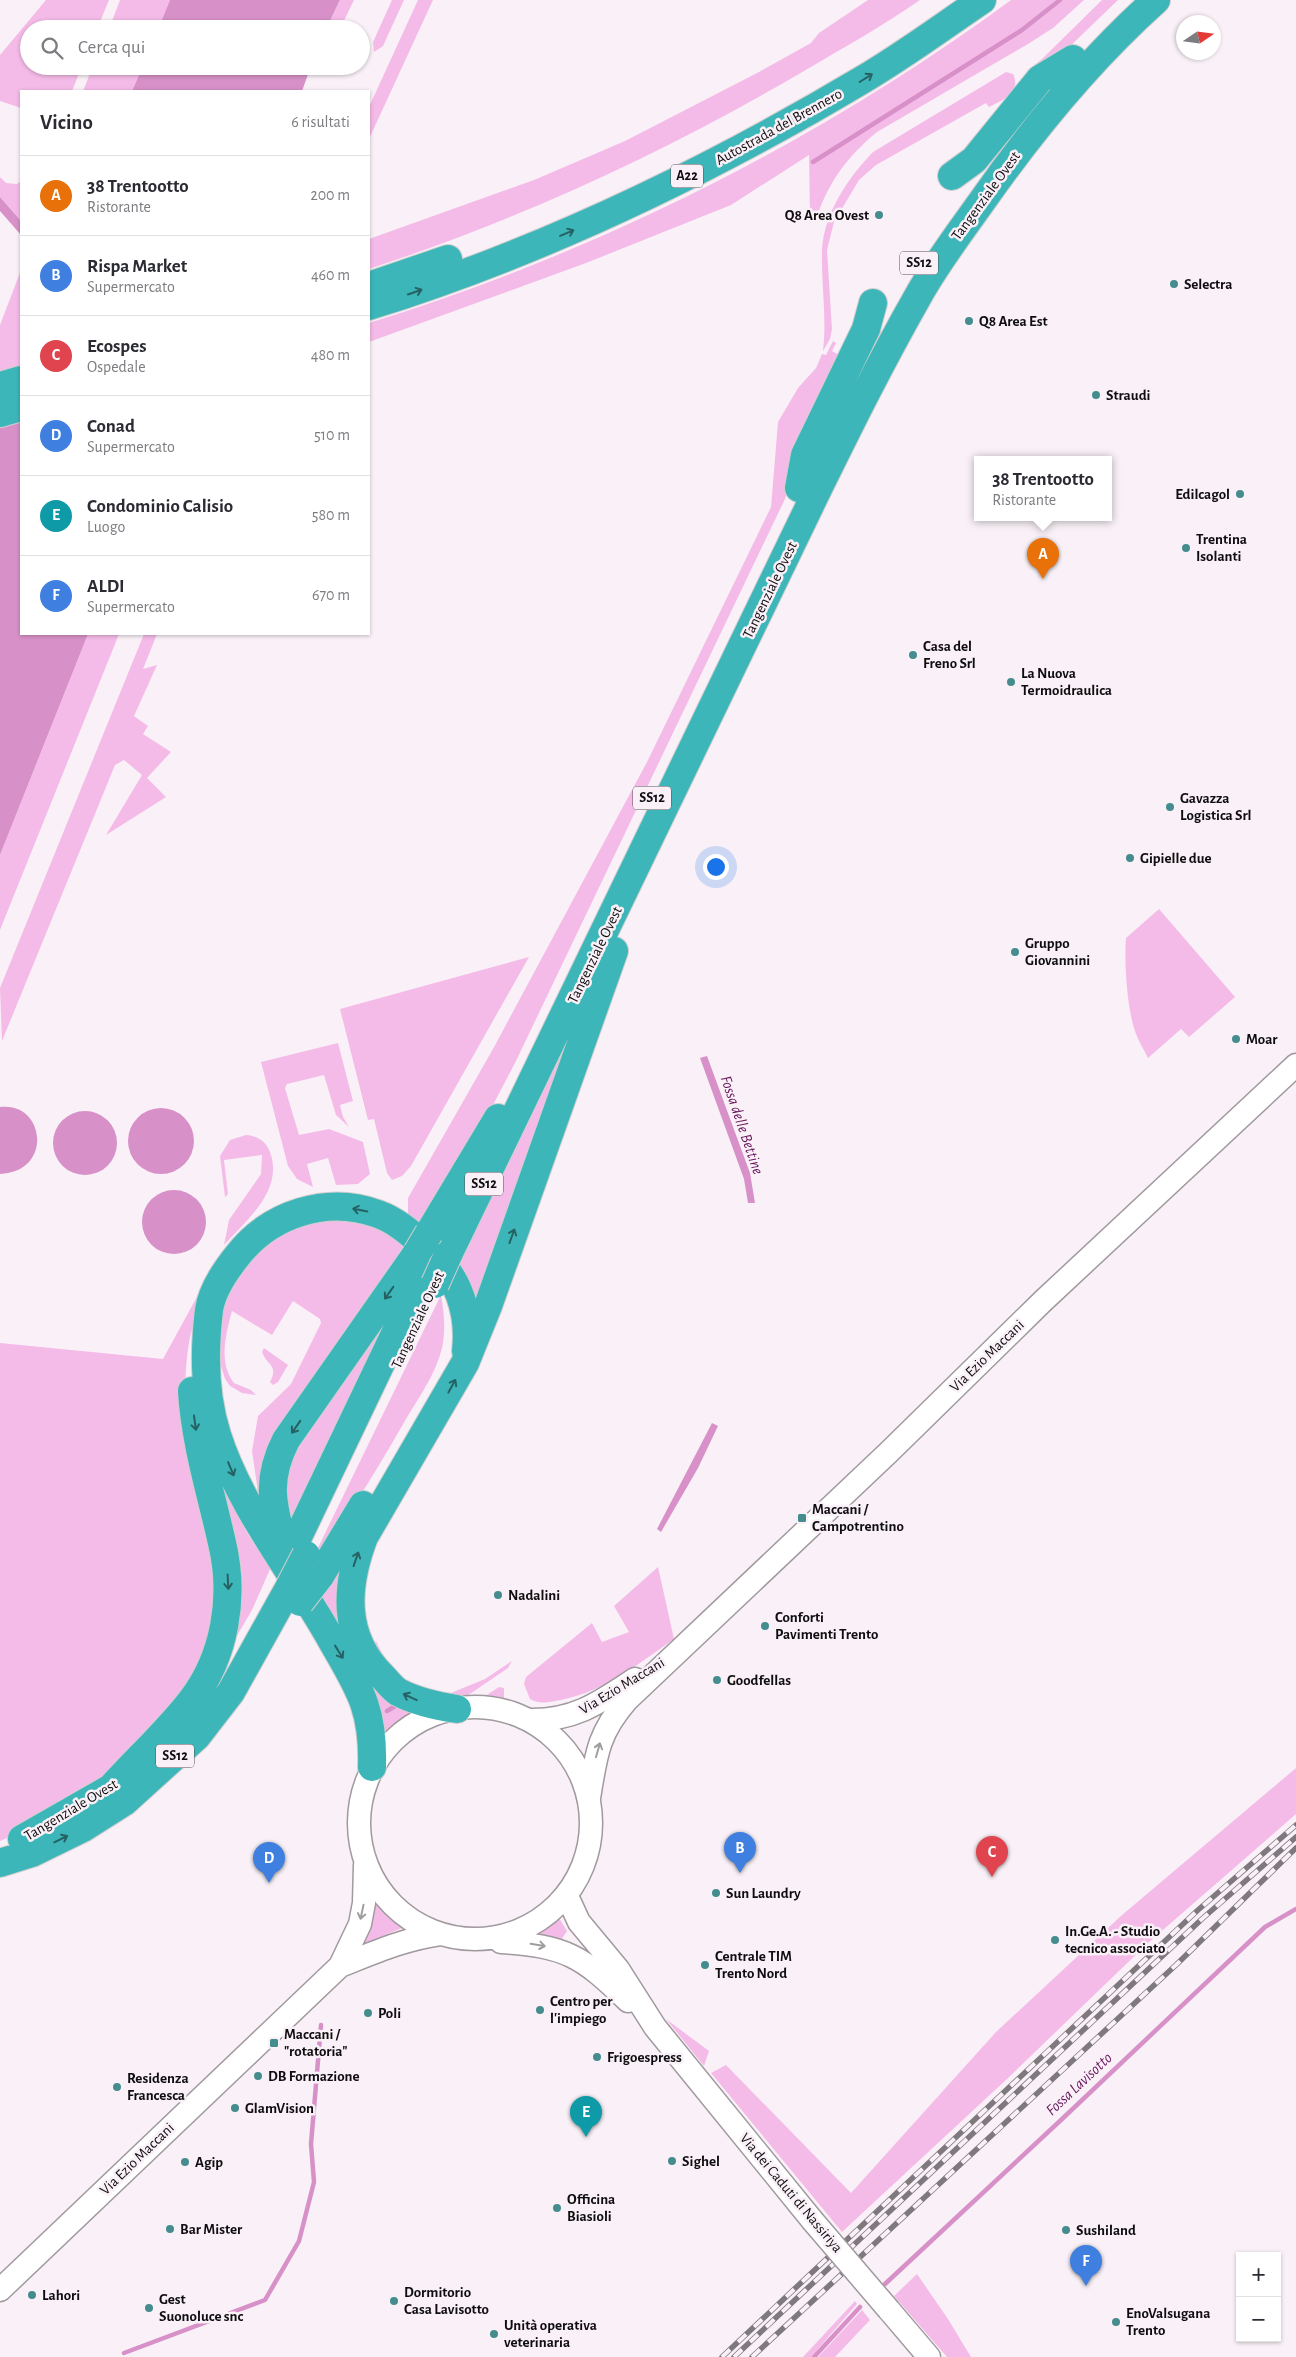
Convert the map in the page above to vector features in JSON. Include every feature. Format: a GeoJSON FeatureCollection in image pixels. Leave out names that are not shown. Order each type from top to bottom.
{"type":"FeatureCollection","features":[{"type":"Feature","properties":{"kind":"highway","name":"Autostrada del Brennero"},"geometry":{"type":"LineString","coordinates":[[370,286],[500,240],[670,166],[762,117],[852,64],[950,0]]}},
{"type":"Feature","properties":{"kind":"highway","name":"Autostrada del Brennero"},"geometry":{"type":"LineString","coordinates":[[370,306],[504,259],[595,221],[733,154],[864,79],[982,0]]}},
{"type":"Feature","properties":{"kind":"highway","name":"Tangenziale Ovest"},"geometry":{"type":"LineString","coordinates":[[0,1863],[32,1852],[83,1828],[124,1802],[197,1736],[231,1692],[257,1667],[433,1256],[806,493],[949,247],[1072,73],[1133,0]]}},
{"type":"Feature","properties":{"kind":"highway","name":"Tangenziale Ovest"},"geometry":{"type":"LineString","coordinates":[[1072,73],[1156,0]]}},
{"type":"Feature","properties":{"kind":"highway"},"geometry":{"type":"LineString","coordinates":[[952,176],[974,160],[1040,79],[1072,73],[1055,123],[978,226],[968,253]]}},
{"type":"Feature","properties":{"kind":"highway"},"geometry":{"type":"LineString","coordinates":[[873,302],[866,328],[805,455],[806,493],[834,480],[874,402],[898,374]]}},
{"type":"Feature","properties":{"kind":"highway"},"geometry":{"type":"LineString","coordinates":[[0,386],[20,380]]}},
{"type":"Feature","properties":{"kind":"highway"},"geometry":{"type":"LineString","coordinates":[[0,413],[20,407]]}},
{"type":"Feature","properties":{"kind":"highway","name":"Tangenziale Ovest"},"geometry":{"type":"LineString","coordinates":[[433,1256],[686,765],[806,493]]}},
{"type":"Feature","properties":{"kind":"highway"},"geometry":{"type":"LineString","coordinates":[[457,1709],[424,1703],[397,1691],[370,1665],[355,1635],[350,1609],[350,1587],[354,1564],[364,1537],[465,1363],[488,1306],[605,974],[686,765]]}},
{"type":"Feature","properties":{"kind":"highway"},"geometry":{"type":"LineString","coordinates":[[111,1788],[191,1702],[215,1658],[226,1619],[228,1578],[223,1546],[196,1429],[192,1391],[195,1350],[209,1307],[226,1270],[251,1238],[273,1222],[296,1213],[324,1207],[347,1207],[379,1214],[404,1228],[452,1274],[460,1295],[467,1334],[465,1363]]}},
{"type":"Feature","properties":{"kind":"highway"},"geometry":{"type":"LineString","coordinates":[[298,1572],[416,1417],[445,1361],[452,1324],[449,1302],[433,1256]]}},
{"type":"Feature","properties":{"kind":"highway"},"geometry":{"type":"LineString","coordinates":[[298,1572],[271,1495],[279,1454],[286,1440],[433,1256]]}},
{"type":"Feature","properties":{"kind":"highway"},"geometry":{"type":"LineString","coordinates":[[209,1307],[206,1370],[208,1392],[217,1435],[240,1490],[298,1572],[368,1709],[373,1736],[372,1767]]}},
{"type":"Feature","properties":{"kind":"highway","name":"Tangenziale Ovest"},"geometry":{"type":"LineString","coordinates":[[0,1847],[22,1839],[111,1788],[168,1742],[205,1699],[245,1637],[298,1572]]}},
{"type":"Feature","properties":{"kind":"street","name":"Via Ezio Maccani"},"geometry":{"type":"LineString","coordinates":[[589,1798],[595,1757],[604,1731],[627,1700],[828,1507],[889,1452],[1044,1301],[1296,1065]]}},
{"type":"Feature","properties":{"kind":"street","name":"Via Ezio Maccani"},"geometry":{"type":"LineString","coordinates":[[532,1720],[559,1719],[590,1708],[680,1650]]}},
{"type":"Feature","properties":{"kind":"street"},"geometry":{"type":"LineString","coordinates":[[441,1934],[420,1927],[406,1918],[378,1886],[365,1863],[360,1845],[360,1803],[372,1767],[388,1746],[418,1722],[457,1709],[489,1708],[515,1713],[532,1720],[551,1732],[571,1754],[577,1764],[589,1798],[592,1825],[589,1847],[580,1873],[561,1902],[537,1922],[518,1932],[477,1941]]}},
{"type":"Feature","properties":{"kind":"street","name":"Via Ezio Maccani"},"geometry":{"type":"LineString","coordinates":[[340,1966],[360,1924],[364,1904],[365,1863]]}},
{"type":"Feature","properties":{"kind":"street","name":"Via dei Caduti di Nassiriya"},"geometry":{"type":"LineString","coordinates":[[561,1902],[618,1969],[655,2027],[812,2220],[929,2357]]}},
{"type":"Feature","properties":{"kind":"street","name":"Via Ezio Maccani"},"geometry":{"type":"LineString","coordinates":[[0,2290],[340,1966],[379,1949],[416,1937],[441,1934]]}},
{"type":"Feature","properties":{"kind":"street","name":"Via dei Caduti di Nassiriya"},"geometry":{"type":"LineString","coordinates":[[441,1934],[477,1941],[552,1947],[576,1957],[600,1974],[655,2027]]}},
{"type":"Feature","properties":{"kind":"shaded area"},"geometry":{"type":"Polygon","coordinates":[[[46,0],[109,0],[101,20],[29,20],[46,0]]]}},
{"type":"Feature","properties":{"kind":"shaded area"},"geometry":{"type":"Polygon","coordinates":[[[120,0],[170,0],[162,20],[112,20],[120,0]]]}},
{"type":"Feature","properties":{"kind":"shaded area"},"geometry":{"type":"Polygon","coordinates":[[[170,0],[340,0],[330,20],[162,20],[170,0]]]}},
{"type":"Feature","properties":{"kind":"shaded area"},"geometry":{"type":"Polygon","coordinates":[[[340,0],[354,0],[344,20],[330,20],[340,0]]]}},
{"type":"Feature","properties":{"kind":"shaded area"},"geometry":{"type":"Polygon","coordinates":[[[392,0],[404,0],[383,46],[374,52],[373,42],[392,0]]]}},
{"type":"Feature","properties":{"kind":"shaded area"},"geometry":{"type":"Polygon","coordinates":[[[418,0],[433,0],[370,137],[370,105],[418,0]]]}},
{"type":"Feature","properties":{"kind":"shaded area"},"geometry":{"type":"Polygon","coordinates":[[[868,0],[920,0],[863,37],[752,101],[646,156],[537,206],[370,269],[370,239],[534,180],[625,141],[759,72],[811,43],[819,33],[868,0]]]}},
{"type":"Feature","properties":{"kind":"shaded area"},"geometry":{"type":"Polygon","coordinates":[[[1011,0],[1084,0],[1053,28],[1028,44],[877,132],[857,150],[833,181],[817,217],[810,218],[809,155],[731,205],[586,263],[370,342],[370,323],[454,295],[538,263],[622,227],[704,188],[784,146],[862,100],[938,51],[1011,0]]]}},
{"type":"Feature","properties":{"kind":"shaded area"},"geometry":{"type":"Polygon","coordinates":[[[1102,0],[1118,0],[1064,52],[998,121],[993,113],[1012,103],[1027,71],[1042,59],[1102,0]]]}},
{"type":"Feature","properties":{"kind":"shaded area"},"geometry":{"type":"Polygon","coordinates":[[[20,31],[20,75],[78,75],[72,90],[20,90],[20,108],[0,101],[0,55],[20,31]]]}},
{"type":"Feature","properties":{"kind":"shaded area"},"geometry":{"type":"Polygon","coordinates":[[[1006,72],[1013,74],[1015,86],[1005,99],[989,107],[986,103],[876,165],[859,180],[834,222],[827,250],[832,329],[830,339],[823,351],[822,250],[827,223],[846,185],[873,152],[1006,72]]]}},
{"type":"Feature","properties":{"kind":"shaded area"},"geometry":{"type":"Polygon","coordinates":[[[89,75],[139,75],[132,90],[83,90],[89,75]]]}},
{"type":"Feature","properties":{"kind":"shaded area"},"geometry":{"type":"Polygon","coordinates":[[[139,75],[308,75],[302,90],[132,90],[139,75]]]}},
{"type":"Feature","properties":{"kind":"shaded area"},"geometry":{"type":"Polygon","coordinates":[[[0,177],[6,183],[17,184],[20,182],[20,220],[0,197],[0,177]]]}},
{"type":"Feature","properties":{"kind":"shaded area"},"geometry":{"type":"Polygon","coordinates":[[[0,197],[20,220],[20,234],[0,211],[0,197]]]}},
{"type":"Feature","properties":{"kind":"shaded area"},"geometry":{"type":"Polygon","coordinates":[[[20,273],[20,364],[19,366],[0,372],[0,325],[20,273]]]}},
{"type":"Feature","properties":{"kind":"shaded area"},"geometry":{"type":"Polygon","coordinates":[[[833,341],[836,343],[832,351],[845,358],[798,455],[785,499],[515,1063],[471,1147],[424,1227],[408,1215],[408,1198],[493,1049],[647,762],[771,507],[778,422],[798,388],[816,368],[822,354],[826,355],[833,341]]]}},
{"type":"Feature","properties":{"kind":"shaded area"},"geometry":{"type":"Polygon","coordinates":[[[20,365],[20,635],[88,635],[0,855],[0,415],[20,365]]]}},
{"type":"Feature","properties":{"kind":"shaded area"},"geometry":{"type":"Polygon","coordinates":[[[88,635],[119,635],[0,930],[0,855],[88,635]]]}},
{"type":"Feature","properties":{"kind":"shaded area"},"geometry":{"type":"Polygon","coordinates":[[[144,635],[157,635],[143,669],[157,665],[134,716],[148,726],[143,734],[171,752],[147,778],[166,797],[106,835],[142,775],[124,760],[115,765],[2,1041],[0,988],[144,635]]]}},
{"type":"Feature","properties":{"kind":"shaded area"},"geometry":{"type":"Polygon","coordinates":[[[1159,909],[1235,997],[1189,1037],[1181,1029],[1148,1058],[1136,1034],[1130,1013],[1125,960],[1126,938],[1159,909]]]}},
{"type":"Feature","properties":{"kind":"shaded area"},"geometry":{"type":"Polygon","coordinates":[[[607,950],[473,1318],[456,1266],[607,950]]]}},
{"type":"Feature","properties":{"kind":"shaded area"},"geometry":{"type":"Polygon","coordinates":[[[529,957],[411,1166],[402,1176],[392,1180],[387,1173],[374,1119],[368,1120],[340,1009],[529,957]]]}},
{"type":"Feature","properties":{"kind":"shaded area"},"geometry":{"type":"Polygon","coordinates":[[[338,1043],[353,1101],[340,1105],[343,1117],[349,1127],[336,1115],[324,1075],[287,1084],[285,1088],[299,1135],[329,1129],[363,1142],[370,1174],[358,1184],[336,1185],[328,1158],[307,1164],[313,1187],[297,1179],[288,1166],[261,1062],[338,1043]]]}},
{"type":"Feature","properties":{"kind":"shaded area"},"geometry":{"type":"Polygon","coordinates":[[[707,1056],[750,1173],[755,1203],[748,1203],[744,1179],[700,1058],[707,1056]]]}},
{"type":"Feature","properties":{"kind":"shaded area"},"geometry":{"type":"Polygon","coordinates":[[[0,1107],[15,1108],[27,1115],[34,1125],[37,1137],[36,1150],[29,1162],[17,1170],[0,1174],[0,1107]]]}},
{"type":"Feature","properties":{"kind":"shaded area"},"geometry":{"type":"Polygon","coordinates":[[[161,1108],[173,1111],[184,1118],[191,1129],[194,1141],[191,1153],[184,1164],[173,1171],[161,1174],[149,1171],[138,1164],[131,1153],[128,1141],[131,1129],[138,1118],[149,1111],[161,1108]]]}},
{"type":"Feature","properties":{"kind":"shaded area"},"geometry":{"type":"Polygon","coordinates":[[[79,1111],[91,1111],[108,1120],[115,1131],[117,1143],[115,1155],[108,1166],[91,1175],[79,1175],[67,1170],[58,1161],[53,1149],[53,1137],[58,1125],[67,1116],[79,1111]]]}},
{"type":"Feature","properties":{"kind":"shaded area"},"geometry":{"type":"Polygon","coordinates":[[[246,1135],[261,1140],[268,1148],[273,1166],[272,1179],[268,1192],[261,1203],[224,1245],[229,1220],[261,1174],[262,1155],[224,1160],[228,1194],[225,1197],[220,1156],[230,1140],[246,1135]]]}},
{"type":"Feature","properties":{"kind":"shaded area"},"geometry":{"type":"Polygon","coordinates":[[[174,1190],[192,1195],[197,1199],[201,1204],[206,1222],[201,1240],[197,1245],[192,1249],[174,1254],[156,1249],[151,1245],[147,1240],[142,1222],[147,1204],[151,1199],[156,1195],[174,1190]]]}},
{"type":"Feature","properties":{"kind":"shaded area"},"geometry":{"type":"Polygon","coordinates":[[[357,1215],[412,1246],[260,1506],[252,1451],[258,1416],[291,1384],[321,1323],[320,1319],[293,1301],[272,1335],[232,1311],[225,1348],[226,1366],[234,1383],[251,1390],[256,1395],[242,1393],[230,1386],[225,1379],[214,1338],[233,1272],[286,1224],[357,1215]]]}},
{"type":"Feature","properties":{"kind":"shaded area"},"geometry":{"type":"Polygon","coordinates":[[[412,1277],[288,1531],[283,1517],[287,1456],[412,1277]]]}},
{"type":"Feature","properties":{"kind":"shaded area"},"geometry":{"type":"Polygon","coordinates":[[[204,1284],[202,1298],[190,1337],[185,1401],[221,1580],[203,1668],[115,1769],[19,1833],[0,1841],[0,1343],[163,1359],[204,1284]]]}},
{"type":"Feature","properties":{"kind":"shaded area"},"geometry":{"type":"Polygon","coordinates":[[[441,1295],[444,1314],[444,1335],[436,1366],[384,1457],[315,1568],[311,1562],[441,1295]]]}},
{"type":"Feature","properties":{"kind":"shaded area"},"geometry":{"type":"Polygon","coordinates":[[[264,1348],[288,1365],[278,1382],[273,1385],[270,1382],[273,1369],[264,1357],[262,1352],[264,1348]]]}},
{"type":"Feature","properties":{"kind":"shaded area"},"geometry":{"type":"Polygon","coordinates":[[[712,1423],[718,1426],[698,1468],[661,1532],[657,1529],[712,1423]]]}},
{"type":"Feature","properties":{"kind":"shaded area"},"geometry":{"type":"Polygon","coordinates":[[[207,1425],[229,1492],[244,1527],[261,1552],[275,1558],[252,1610],[227,1653],[207,1425]]]}},
{"type":"Feature","properties":{"kind":"shaded area"},"geometry":{"type":"Polygon","coordinates":[[[401,1456],[343,1598],[417,1710],[399,1722],[380,1739],[317,1595],[401,1456]]]}},
{"type":"Feature","properties":{"kind":"shaded area"},"geometry":{"type":"Polygon","coordinates":[[[658,1567],[674,1639],[620,1676],[592,1690],[577,1696],[549,1702],[538,1702],[530,1699],[524,1684],[526,1677],[592,1623],[602,1642],[629,1632],[614,1606],[658,1567]]]}},
{"type":"Feature","properties":{"kind":"shaded area"},"geometry":{"type":"Polygon","coordinates":[[[376,1641],[389,1665],[396,1672],[412,1682],[446,1695],[485,1679],[512,1661],[508,1668],[464,1698],[446,1701],[416,1692],[392,1677],[368,1644],[375,1648],[376,1641]]]}},
{"type":"Feature","properties":{"kind":"shaded area"},"geometry":{"type":"Polygon","coordinates":[[[499,1687],[504,1688],[504,1702],[482,1701],[482,1698],[499,1687]]]}},
{"type":"Feature","properties":{"kind":"shaded area"},"geometry":{"type":"Polygon","coordinates":[[[1296,1768],[1296,1814],[1148,1943],[1007,2079],[842,2232],[711,2073],[726,2065],[851,2193],[996,2032],[1122,1915],[1296,1768]]]}},
{"type":"Feature","properties":{"kind":"shaded area"},"geometry":{"type":"Polygon","coordinates":[[[372,1898],[402,1928],[357,1947],[372,1898]]]}},
{"type":"Feature","properties":{"kind":"shaded area"},"geometry":{"type":"Polygon","coordinates":[[[559,1918],[567,1931],[559,1943],[541,1937],[540,1932],[559,1918]]]}},
{"type":"Feature","properties":{"kind":"shaded area"},"geometry":{"type":"Polygon","coordinates":[[[666,2019],[709,2051],[704,2066],[666,2019]]]}},
{"type":"Feature","properties":{"kind":"shaded area"},"geometry":{"type":"Polygon","coordinates":[[[917,2274],[971,2357],[947,2357],[894,2296],[917,2274]]]}},
{"type":"Feature","properties":{"kind":"shaded area"},"geometry":{"type":"Polygon","coordinates":[[[855,2301],[857,2304],[811,2357],[803,2357],[855,2301]]]}},
{"type":"Feature","properties":{"kind":"shaded area"},"geometry":{"type":"Polygon","coordinates":[[[862,2310],[870,2320],[835,2357],[818,2357],[862,2310]]]}},
{"type":"Feature","properties":{"kind":"waterway"},"geometry":{"type":"LineString","coordinates":[[813,162],[1022,30],[1060,0]]}},
{"type":"Feature","properties":{"kind":"waterway","name":"Fossa delle Bettine"},"geometry":{"type":"LineString","coordinates":[[387,1711],[397,1705]]}},
{"type":"Feature","properties":{"kind":"waterway","name":"Fossa Lavisotto"},"geometry":{"type":"LineString","coordinates":[[885,2284],[1265,1927],[1296,1909]]}},
{"type":"Feature","properties":{"kind":"waterway","name":"Fossa delle Bettine"},"geometry":{"type":"LineString","coordinates":[[124,2353],[265,2300],[299,2241],[314,2182],[311,2144],[321,2025]]}},
{"type":"Feature","properties":{"kind":"waterway","name":"Fossa Lavisotto"},"geometry":{"type":"LineString","coordinates":[[814,2357],[860,2307]]}},
{"type":"Feature","properties":{"kind":"railway"},"geometry":{"type":"LineString","coordinates":[[722,2357],[1198,1910],[1296,1825]]}},
{"type":"Feature","properties":{"kind":"railway"},"geometry":{"type":"LineString","coordinates":[[734,2357],[1203,1918],[1296,1837]]}},
{"type":"Feature","properties":{"kind":"railway"},"geometry":{"type":"LineString","coordinates":[[752,2357],[1177,1964],[1296,1848]]}},
{"type":"Feature","properties":{"kind":"place","name":"Q8 Area Ovest"},"geometry":{"type":"Point","coordinates":[879,215]}},
{"type":"Feature","properties":{"kind":"place","name":"Selectra"},"geometry":{"type":"Point","coordinates":[1174,284]}},
{"type":"Feature","properties":{"kind":"place","name":"Q8 Area Est"},"geometry":{"type":"Point","coordinates":[969,321]}},
{"type":"Feature","properties":{"kind":"place","name":"Straudi"},"geometry":{"type":"Point","coordinates":[1096,395]}},
{"type":"Feature","properties":{"kind":"place","name":"Edilcagol"},"geometry":{"type":"Point","coordinates":[1240,494]}},
{"type":"Feature","properties":{"kind":"place","name":"Trentina Isolanti"},"geometry":{"type":"Point","coordinates":[1186,548]}},
{"type":"Feature","properties":{"kind":"place","name":"38 Trentootto"},"geometry":{"type":"Point","coordinates":[1043,579]}},
{"type":"Feature","properties":{"kind":"place","name":"Casa del Freno Srl"},"geometry":{"type":"Point","coordinates":[913,655]}},
{"type":"Feature","properties":{"kind":"place","name":"La Nuova Termoidraulica"},"geometry":{"type":"Point","coordinates":[1011,682]}},
{"type":"Feature","properties":{"kind":"place","name":"Gavazza Logistica Srl"},"geometry":{"type":"Point","coordinates":[1170,807]}},
{"type":"Feature","properties":{"kind":"place","name":"Gipielle due"},"geometry":{"type":"Point","coordinates":[1130,858]}},
{"type":"Feature","properties":{"kind":"place","name":"Gruppo Giovannini"},"geometry":{"type":"Point","coordinates":[1015,952]}},
{"type":"Feature","properties":{"kind":"place","name":"Moar"},"geometry":{"type":"Point","coordinates":[1236,1039]}},
{"type":"Feature","properties":{"kind":"place","name":"Maccani / Campotrentino"},"geometry":{"type":"Point","coordinates":[802,1518]}},
{"type":"Feature","properties":{"kind":"place","name":"Nadalini"},"geometry":{"type":"Point","coordinates":[498,1595]}},
{"type":"Feature","properties":{"kind":"place","name":"Conforti Pavimenti Trento"},"geometry":{"type":"Point","coordinates":[765,1626]}},
{"type":"Feature","properties":{"kind":"place","name":"Goodfellas"},"geometry":{"type":"Point","coordinates":[717,1680]}},
{"type":"Feature","properties":{"kind":"place","name":"Rispa Market"},"geometry":{"type":"Point","coordinates":[740,1873]}},
{"type":"Feature","properties":{"kind":"place","name":"Ecospes"},"geometry":{"type":"Point","coordinates":[992,1877]}},
{"type":"Feature","properties":{"kind":"place","name":"Conad"},"geometry":{"type":"Point","coordinates":[269,1883]}},
{"type":"Feature","properties":{"kind":"place","name":"Sun Laundry"},"geometry":{"type":"Point","coordinates":[716,1893]}},
{"type":"Feature","properties":{"kind":"place","name":"In.Ge.A. - Studio tecnico associato"},"geometry":{"type":"Point","coordinates":[1055,1940]}},
{"type":"Feature","properties":{"kind":"place","name":"Centrale TIM Trento Nord"},"geometry":{"type":"Point","coordinates":[705,1965]}},
{"type":"Feature","properties":{"kind":"place","name":"Centro per l'impiego"},"geometry":{"type":"Point","coordinates":[540,2010]}},
{"type":"Feature","properties":{"kind":"place","name":"Poli"},"geometry":{"type":"Point","coordinates":[368,2013]}},
{"type":"Feature","properties":{"kind":"place","name":"Maccani / \"rotatoria\""},"geometry":{"type":"Point","coordinates":[274,2043]}},
{"type":"Feature","properties":{"kind":"place","name":"Frigoespress"},"geometry":{"type":"Point","coordinates":[597,2057]}},
{"type":"Feature","properties":{"kind":"place","name":"DB Formazione"},"geometry":{"type":"Point","coordinates":[258,2076]}},
{"type":"Feature","properties":{"kind":"place","name":"Residenza Francesca"},"geometry":{"type":"Point","coordinates":[117,2087]}},
{"type":"Feature","properties":{"kind":"place","name":"GlamVision"},"geometry":{"type":"Point","coordinates":[235,2108]}},
{"type":"Feature","properties":{"kind":"place","name":"Condominio Calisio"},"geometry":{"type":"Point","coordinates":[586,2137]}},
{"type":"Feature","properties":{"kind":"place","name":"Sighel"},"geometry":{"type":"Point","coordinates":[672,2161]}},
{"type":"Feature","properties":{"kind":"place","name":"Agip"},"geometry":{"type":"Point","coordinates":[185,2162]}},
{"type":"Feature","properties":{"kind":"place","name":"Officina Biasioli"},"geometry":{"type":"Point","coordinates":[557,2208]}},
{"type":"Feature","properties":{"kind":"place","name":"Bar Mister"},"geometry":{"type":"Point","coordinates":[170,2229]}},
{"type":"Feature","properties":{"kind":"place","name":"Sushiland"},"geometry":{"type":"Point","coordinates":[1066,2230]}},
{"type":"Feature","properties":{"kind":"place","name":"ALDI"},"geometry":{"type":"Point","coordinates":[1086,2286]}},
{"type":"Feature","properties":{"kind":"place","name":"Lahori"},"geometry":{"type":"Point","coordinates":[32,2295]}},
{"type":"Feature","properties":{"kind":"place","name":"Dormitorio Casa Lavisotto"},"geometry":{"type":"Point","coordinates":[394,2301]}},
{"type":"Feature","properties":{"kind":"place","name":"Gest Suonoluce snc"},"geometry":{"type":"Point","coordinates":[149,2308]}},
{"type":"Feature","properties":{"kind":"place","name":"EnoValsugana Trento"},"geometry":{"type":"Point","coordinates":[1116,2322]}},
{"type":"Feature","properties":{"kind":"place","name":"Unità operativa veterinaria"},"geometry":{"type":"Point","coordinates":[494,2334]}}]}
